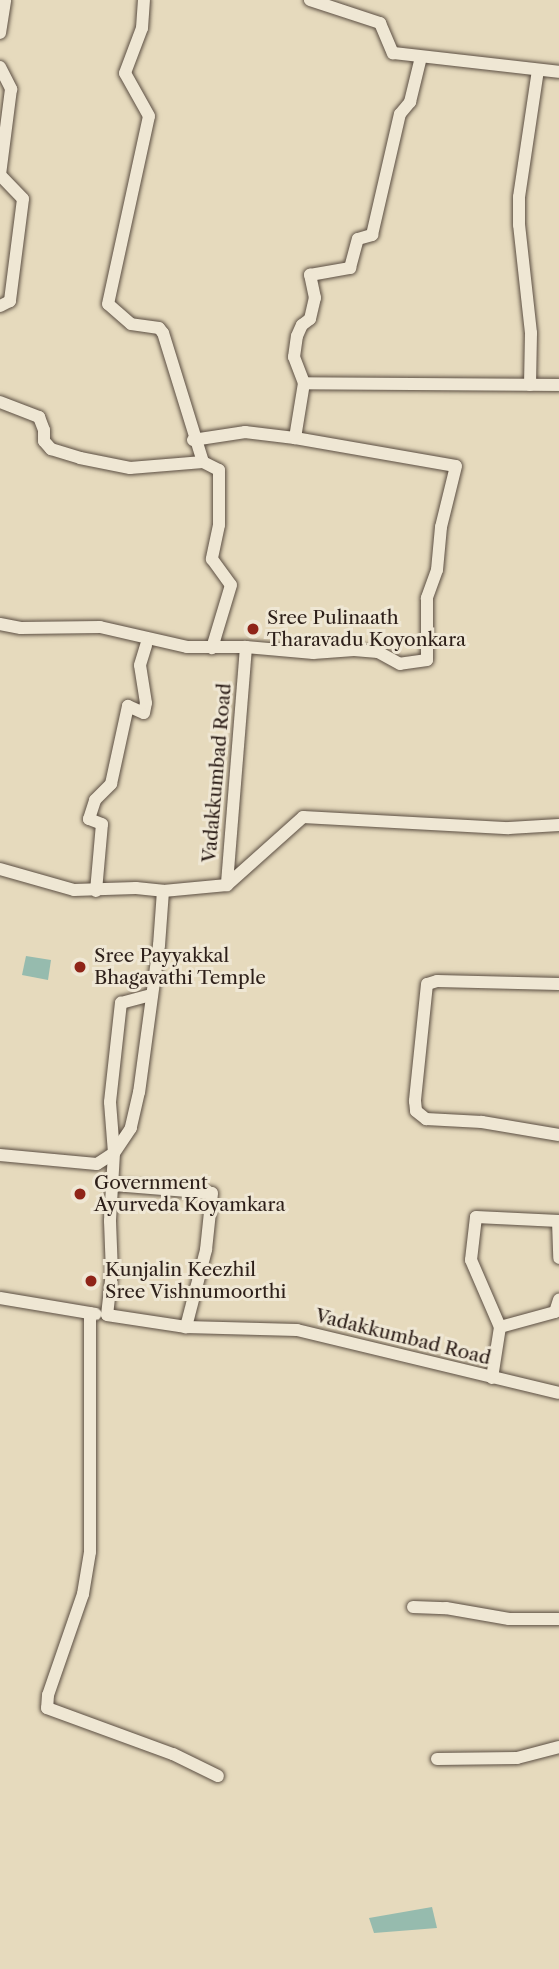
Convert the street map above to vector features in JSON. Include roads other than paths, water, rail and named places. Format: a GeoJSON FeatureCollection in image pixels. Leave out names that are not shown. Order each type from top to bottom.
{"type":"FeatureCollection","features":[{"type":"Feature","properties":{"kind":"street"},"geometry":{"type":"LineString","coordinates":[[0,33],[5,0]]}},
{"type":"Feature","properties":{"kind":"street"},"geometry":{"type":"LineString","coordinates":[[144,0],[142,28],[125,73],[149,116],[108,304],[131,324],[159,328],[163,333],[193,440],[202,462]]}},
{"type":"Feature","properties":{"kind":"street"},"geometry":{"type":"LineString","coordinates":[[317,1],[377,21],[393,53],[559,72]]}},
{"type":"Feature","properties":{"kind":"street"},"geometry":{"type":"LineString","coordinates":[[295,438],[304,383],[294,357],[297,336],[302,325],[310,319],[316,298],[310,275],[350,268],[358,240],[372,235],[400,114],[410,102],[421,57]]}},
{"type":"Feature","properties":{"kind":"street"},"geometry":{"type":"LineString","coordinates":[[0,67],[11,89],[0,175],[23,199],[10,301],[0,306]]}},
{"type":"Feature","properties":{"kind":"street"},"geometry":{"type":"LineString","coordinates":[[530,385],[531,333],[519,225],[519,197],[538,70]]}},
{"type":"Feature","properties":{"kind":"street"},"geometry":{"type":"LineString","coordinates":[[304,383],[559,385]]}},
{"type":"Feature","properties":{"kind":"street"},"geometry":{"type":"LineString","coordinates":[[0,402],[39,417],[44,441],[51,449],[130,468],[202,462],[219,470],[219,525],[212,559],[231,585],[212,648]]}},
{"type":"Feature","properties":{"kind":"street"},"geometry":{"type":"LineString","coordinates":[[0,624],[21,628],[100,628],[160,643],[212,648],[246,647],[313,653],[354,650],[378,652],[400,664],[427,660],[427,598],[437,570],[441,527],[456,466],[245,432],[193,440]]}},
{"type":"Feature","properties":{"kind":"street"},"geometry":{"type":"LineString","coordinates":[[96,891],[102,824],[89,819],[95,800],[111,784],[128,706],[144,713],[146,703],[139,665],[146,645]]}},
{"type":"Feature","properties":{"kind":"street","name":"Vadakkumbad Road"},"geometry":{"type":"LineString","coordinates":[[0,869],[74,890],[136,888],[163,891],[227,885],[246,647]]}},
{"type":"Feature","properties":{"kind":"street"},"geometry":{"type":"LineString","coordinates":[[227,885],[303,817],[509,828],[559,825]]}},
{"type":"Feature","properties":{"kind":"street"},"geometry":{"type":"LineString","coordinates":[[0,1155],[97,1164],[114,1153],[131,1128],[139,1093],[159,945],[163,891]]}},
{"type":"Feature","properties":{"kind":"street"},"geometry":{"type":"LineString","coordinates":[[559,984],[437,981],[427,984],[415,1101],[416,1111],[426,1119],[482,1122],[559,1135]]}},
{"type":"Feature","properties":{"kind":"street"},"geometry":{"type":"LineString","coordinates":[[107,1315],[112,1272],[110,1221],[114,1185],[110,1102],[121,1003],[151,995]]}},
{"type":"Feature","properties":{"kind":"street"},"geometry":{"type":"LineString","coordinates":[[114,1185],[212,1193],[206,1250],[186,1327]]}},
{"type":"Feature","properties":{"kind":"street"},"geometry":{"type":"LineString","coordinates":[[492,1378],[499,1327],[471,1260],[476,1217],[558,1221],[559,1258]]}},
{"type":"Feature","properties":{"kind":"street","name":"Vadakkumbad Road"},"geometry":{"type":"LineString","coordinates":[[0,1298],[186,1327],[297,1331],[559,1393]]}},
{"type":"Feature","properties":{"kind":"street"},"geometry":{"type":"LineString","coordinates":[[499,1327],[555,1312],[559,1300]]}},
{"type":"Feature","properties":{"kind":"street"},"geometry":{"type":"LineString","coordinates":[[90,1313],[90,1552],[83,1594],[48,1695],[47,1708],[173,1754],[218,1776]]}},
{"type":"Feature","properties":{"kind":"street"},"geometry":{"type":"LineString","coordinates":[[413,1607],[446,1608],[509,1619],[559,1619]]}},
{"type":"Feature","properties":{"kind":"street"},"geometry":{"type":"LineString","coordinates":[[437,1759],[517,1758],[559,1746]]}},
{"type":"Feature","properties":{"kind":"water"},"geometry":{"type":"Polygon","coordinates":[[[26,956],[51,960],[48,980],[22,975],[26,956]]]}},
{"type":"Feature","properties":{"kind":"water"},"geometry":{"type":"Polygon","coordinates":[[[432,1907],[437,1928],[374,1933],[369,1918],[432,1907]]]}},
{"type":"Feature","properties":{"kind":"place","name":"Sree Pulinaath Tharavadu Koyonkara"},"geometry":{"type":"Point","coordinates":[253,629]}},
{"type":"Feature","properties":{"kind":"place","name":"Sree Payyakkal Bhagavathi Temple"},"geometry":{"type":"Point","coordinates":[80,967]}},
{"type":"Feature","properties":{"kind":"place","name":"Government Ayurveda Koyamkara"},"geometry":{"type":"Point","coordinates":[80,1194]}},
{"type":"Feature","properties":{"kind":"place","name":"Kunjalin Keezhil Sree Vishnumoorthi"},"geometry":{"type":"Point","coordinates":[91,1281]}}]}
